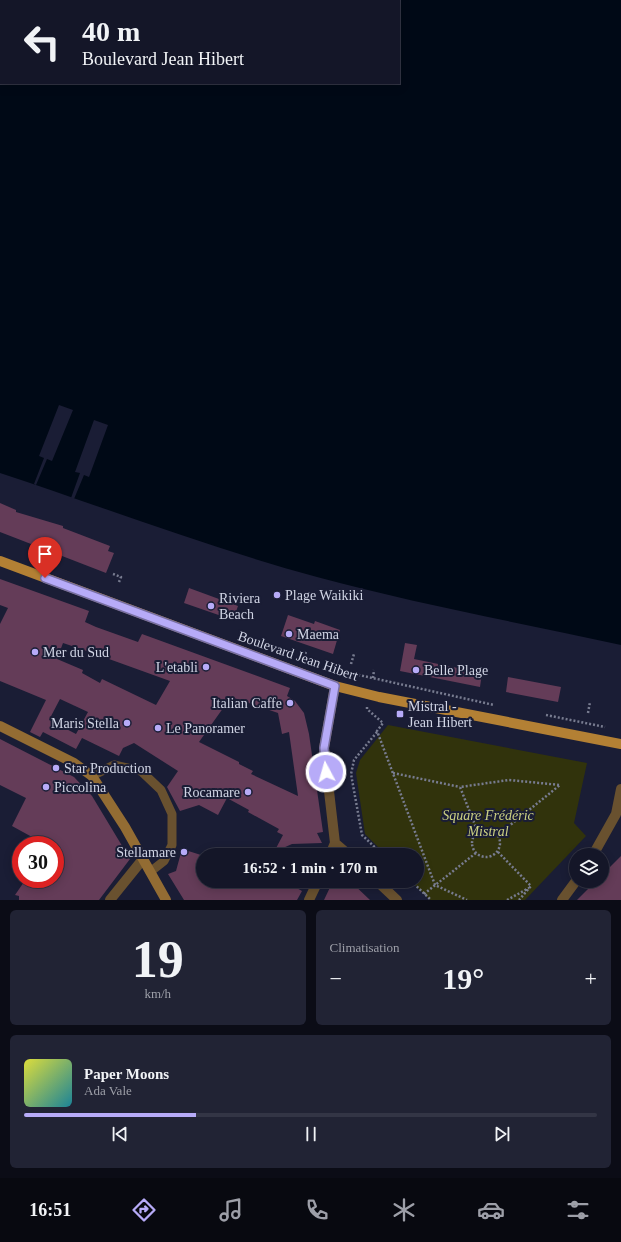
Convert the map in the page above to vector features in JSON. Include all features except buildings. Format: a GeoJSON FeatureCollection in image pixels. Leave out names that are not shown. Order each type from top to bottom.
{"type":"FeatureCollection","features":[{"type":"Feature","properties":{"kind":"main road","name":"Boulevard Jean Hibert"},"geometry":{"type":"LineString","coordinates":[[0,561],[335,686],[621,744]]}},
{"type":"Feature","properties":{"kind":"main road"},"geometry":{"type":"LineString","coordinates":[[0,726],[74,763],[92,776],[143,859],[166,900]]}},
{"type":"Feature","properties":{"kind":"street"},"geometry":{"type":"LineString","coordinates":[[333,848],[335,843],[324,748],[335,686]]}},
{"type":"Feature","properties":{"kind":"street"},"geometry":{"type":"LineString","coordinates":[[597,848],[616,814],[621,789]]}},
{"type":"Feature","properties":{"kind":"street"},"geometry":{"type":"LineString","coordinates":[[335,843],[340,848]]}},
{"type":"Feature","properties":{"kind":"street"},"geometry":{"type":"LineString","coordinates":[[110,900],[143,859]]}},
{"type":"Feature","properties":{"kind":"street"},"geometry":{"type":"LineString","coordinates":[[309,900],[315,888]]}},
{"type":"Feature","properties":{"kind":"street"},"geometry":{"type":"LineString","coordinates":[[384,888],[397,900]]}},
{"type":"Feature","properties":{"kind":"street"},"geometry":{"type":"LineString","coordinates":[[562,900],[571,888]]}},
{"type":"Feature","properties":{"kind":"lane"},"geometry":{"type":"LineString","coordinates":[[92,776],[114,765],[141,771],[161,790],[172,814],[172,845],[164,861],[150,872]]}},
{"type":"Feature","properties":{"kind":"path"},"geometry":{"type":"LineString","coordinates":[[113,574],[121,577],[119,582]]}},
{"type":"Feature","properties":{"kind":"path"},"geometry":{"type":"LineString","coordinates":[[351,664],[354,654]]}},
{"type":"Feature","properties":{"kind":"path"},"geometry":{"type":"LineString","coordinates":[[374,670],[367,709],[383,723],[354,760],[351,774],[362,835],[376,848]]}},
{"type":"Feature","properties":{"kind":"path"},"geometry":{"type":"LineString","coordinates":[[366,677],[479,700],[500,708]]}},
{"type":"Feature","properties":{"kind":"path"},"geometry":{"type":"LineString","coordinates":[[588,713],[590,702]]}},
{"type":"Feature","properties":{"kind":"path"},"geometry":{"type":"LineString","coordinates":[[539,715],[554,715],[609,728]]}},
{"type":"Feature","properties":{"kind":"path"},"geometry":{"type":"LineString","coordinates":[[377,731],[435,885],[457,897],[467,900]]}},
{"type":"Feature","properties":{"kind":"path"},"geometry":{"type":"LineString","coordinates":[[393,773],[460,787],[509,780],[560,785],[499,834]]}},
{"type":"Feature","properties":{"kind":"path"},"geometry":{"type":"LineString","coordinates":[[460,787],[477,830],[471,842],[476,853],[487,858],[498,852],[501,843],[499,834],[491,828],[477,830]]}},
{"type":"Feature","properties":{"kind":"path"},"geometry":{"type":"LineString","coordinates":[[498,852],[531,886]]}},
{"type":"Feature","properties":{"kind":"path"},"geometry":{"type":"LineString","coordinates":[[424,894],[476,853]]}},
{"type":"Feature","properties":{"kind":"path"},"geometry":{"type":"LineString","coordinates":[[507,900],[531,886]]}},
{"type":"Feature","properties":{"kind":"path"},"geometry":{"type":"LineString","coordinates":[[519,900],[531,886]]}},
{"type":"Feature","properties":{"kind":"path"},"geometry":{"type":"LineString","coordinates":[[418,888],[431,900]]}},
{"type":"Feature","properties":{"kind":"green space","name":"Square Frédéric Mistral"},"geometry":{"type":"Polygon","coordinates":[[[388,725],[587,763],[574,823],[586,836],[575,848],[569,848],[569,854],[525,900],[430,900],[418,888],[424,888],[424,848],[379,848],[365,834],[356,773],[360,760],[388,725]]]}},
{"type":"Feature","properties":{"kind":"shaded area"},"geometry":{"type":"Polygon","coordinates":[[[400,0],[621,0],[621,645],[431,605],[355,587],[277,566],[198,541],[0,473],[0,84],[400,84],[400,0]]]}},
{"type":"Feature","properties":{"kind":"pier"},"geometry":{"type":"Polygon","coordinates":[[[59,405],[73,410],[52,461],[47,459],[36,485],[34,484],[44,458],[39,456],[59,405]]]}},
{"type":"Feature","properties":{"kind":"pier"},"geometry":{"type":"Polygon","coordinates":[[[94,420],[108,425],[89,477],[84,475],[74,499],[71,498],[80,473],[75,472],[94,420]]]}},
{"type":"Feature","properties":{"kind":"place","name":"Plage Waikiki"},"geometry":{"type":"Point","coordinates":[277,595]}},
{"type":"Feature","properties":{"kind":"place","name":"Riviera Beach"},"geometry":{"type":"Point","coordinates":[211,606]}},
{"type":"Feature","properties":{"kind":"place","name":"Maema"},"geometry":{"type":"Point","coordinates":[289,634]}},
{"type":"Feature","properties":{"kind":"place","name":"Mer du Sud"},"geometry":{"type":"Point","coordinates":[35,652]}},
{"type":"Feature","properties":{"kind":"place","name":"L'etabli"},"geometry":{"type":"Point","coordinates":[206,667]}},
{"type":"Feature","properties":{"kind":"place","name":"Belle Plage"},"geometry":{"type":"Point","coordinates":[416,670]}},
{"type":"Feature","properties":{"kind":"place","name":"Italian Caffe"},"geometry":{"type":"Point","coordinates":[290,703]}},
{"type":"Feature","properties":{"kind":"place","name":"Mistral - Jean Hibert"},"geometry":{"type":"Point","coordinates":[400,714]}},
{"type":"Feature","properties":{"kind":"place","name":"Maris Stella"},"geometry":{"type":"Point","coordinates":[127,723]}},
{"type":"Feature","properties":{"kind":"place","name":"Le Panoramer"},"geometry":{"type":"Point","coordinates":[158,728]}},
{"type":"Feature","properties":{"kind":"place","name":"Star Production"},"geometry":{"type":"Point","coordinates":[56,768]}},
{"type":"Feature","properties":{"kind":"place","name":"Piccolina"},"geometry":{"type":"Point","coordinates":[46,787]}},
{"type":"Feature","properties":{"kind":"place","name":"Rocamare"},"geometry":{"type":"Point","coordinates":[248,792]}},
{"type":"Feature","properties":{"kind":"place","name":"Stellamare"},"geometry":{"type":"Point","coordinates":[184,852]}},
{"type":"Feature","properties":{"kind":"route"},"geometry":{"type":"LineString","coordinates":[[45,578],[167,625],[335,686],[324,748],[326,772]]}}]}
